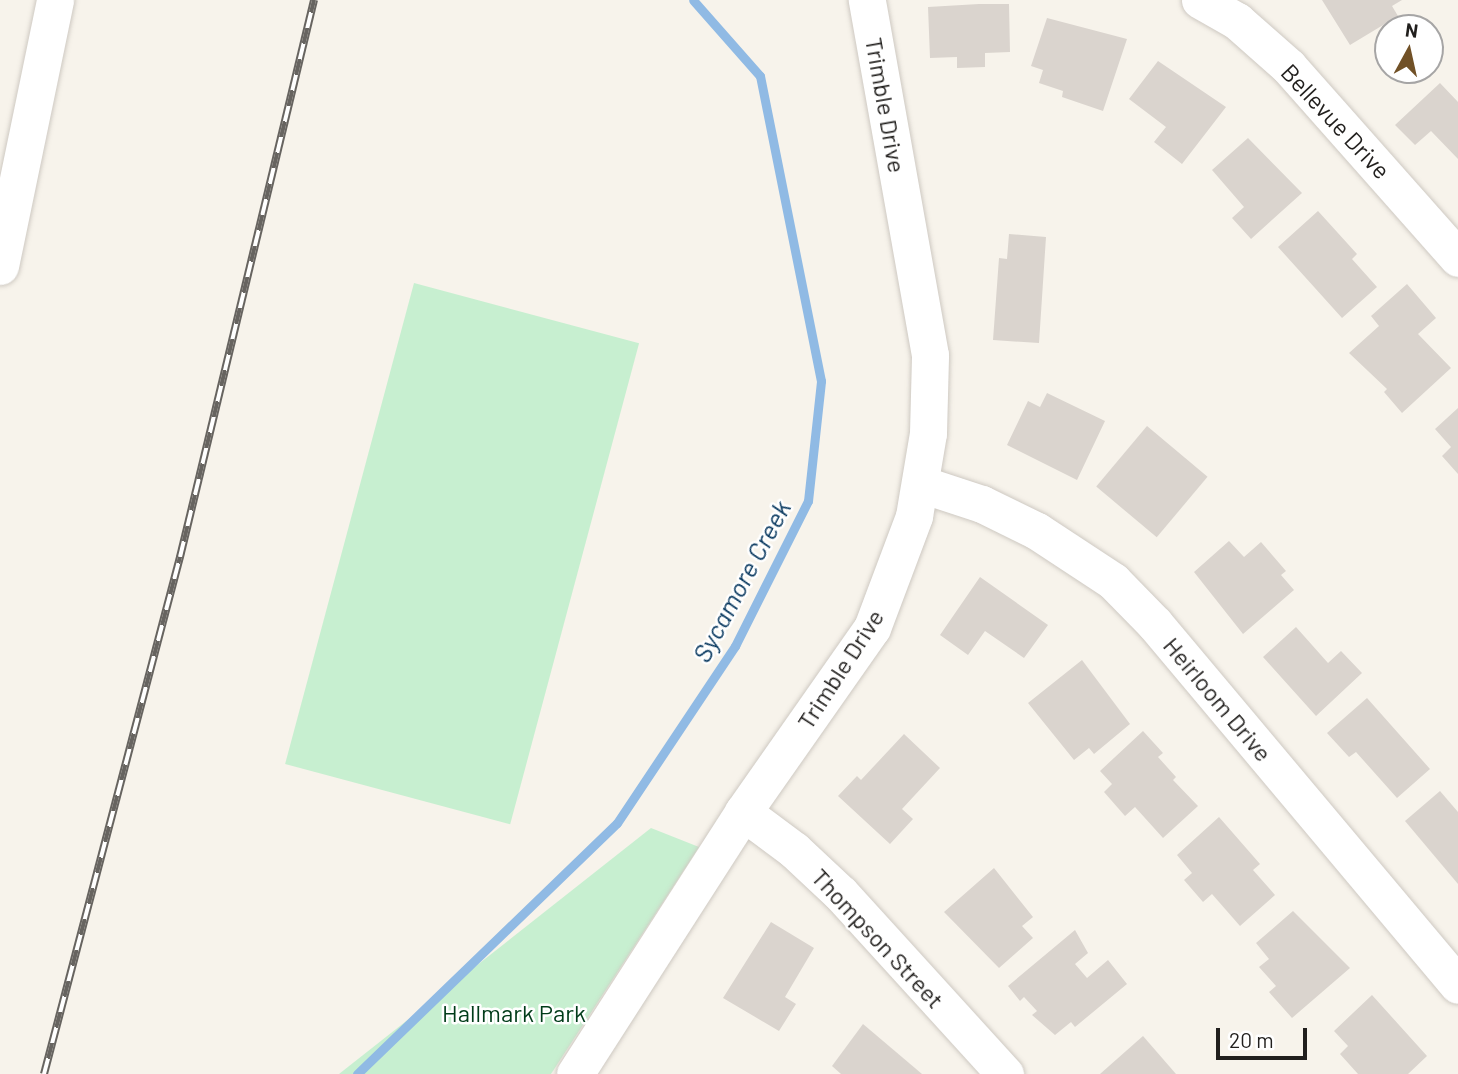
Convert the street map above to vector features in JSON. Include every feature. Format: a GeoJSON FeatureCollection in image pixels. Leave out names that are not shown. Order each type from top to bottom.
{"type":"FeatureCollection","features":[{"type":"Feature","properties":{"kind":"street"},"geometry":{"type":"LineString","coordinates":[[0,266],[55,0]]}},
{"type":"Feature","properties":{"kind":"street","name":"Trimble Drive"},"geometry":{"type":"LineString","coordinates":[[575,1074],[743,812],[872,628],[899,564],[921,484],[928,433],[930,355],[867,0]]}},
{"type":"Feature","properties":{"kind":"street","name":"Bellevue Drive"},"geometry":{"type":"LineString","coordinates":[[1200,0],[1237,21],[1289,67],[1458,258]]}},
{"type":"Feature","properties":{"kind":"street","name":"Heirloom Drive"},"geometry":{"type":"LineString","coordinates":[[921,484],[982,504],[1037,531],[1113,581],[1155,624],[1458,985]]}},
{"type":"Feature","properties":{"kind":"street","name":"Thompson Street"},"geometry":{"type":"LineString","coordinates":[[743,812],[794,850],[841,894],[1005,1074]]}},
{"type":"Feature","properties":{"kind":"green space"},"geometry":{"type":"Polygon","coordinates":[[[414,283],[639,343],[510,824],[285,764],[414,283]]]}},
{"type":"Feature","properties":{"kind":"green space","name":"Hallmark Park"},"geometry":{"type":"Polygon","coordinates":[[[651,828],[699,847],[551,1074],[339,1074],[651,828]]]}},
{"type":"Feature","properties":{"kind":"building"},"geometry":{"type":"Polygon","coordinates":[[[1322,0],[1402,0],[1392,6],[1397,14],[1374,14],[1374,30],[1350,45],[1322,0]]]}},
{"type":"Feature","properties":{"kind":"building"},"geometry":{"type":"Polygon","coordinates":[[[1009,4],[1010,52],[985,53],[985,67],[957,68],[957,57],[930,58],[928,7],[1009,4]]]}},
{"type":"Feature","properties":{"kind":"building"},"geometry":{"type":"Polygon","coordinates":[[[1047,18],[1127,39],[1103,111],[1062,97],[1063,91],[1039,83],[1043,70],[1031,66],[1047,18]]]}},
{"type":"Feature","properties":{"kind":"building"},"geometry":{"type":"Polygon","coordinates":[[[1158,61],[1226,107],[1182,164],[1154,142],[1166,127],[1129,99],[1158,61]]]}},
{"type":"Feature","properties":{"kind":"building"},"geometry":{"type":"Polygon","coordinates":[[[1441,84],[1458,102],[1458,159],[1431,131],[1415,145],[1395,125],[1441,84]]]}},
{"type":"Feature","properties":{"kind":"building"},"geometry":{"type":"Polygon","coordinates":[[[1248,138],[1302,193],[1251,239],[1232,218],[1244,207],[1212,170],[1248,138]]]}},
{"type":"Feature","properties":{"kind":"building"},"geometry":{"type":"Polygon","coordinates":[[[1318,211],[1357,254],[1352,259],[1377,287],[1342,318],[1278,247],[1318,211]]]}},
{"type":"Feature","properties":{"kind":"building"},"geometry":{"type":"Polygon","coordinates":[[[1009,234],[1046,237],[1039,343],[993,340],[999,258],[1007,259],[1009,234]]]}},
{"type":"Feature","properties":{"kind":"building"},"geometry":{"type":"Polygon","coordinates":[[[1407,284],[1436,318],[1418,334],[1451,368],[1402,413],[1384,392],[1387,389],[1349,353],[1379,326],[1371,316],[1407,284]]]}},
{"type":"Feature","properties":{"kind":"building"},"geometry":{"type":"Polygon","coordinates":[[[1047,393],[1105,421],[1077,480],[1007,445],[1028,401],[1040,407],[1047,393]]]}},
{"type":"Feature","properties":{"kind":"building"},"geometry":{"type":"Polygon","coordinates":[[[1458,408],[1458,474],[1442,456],[1451,447],[1435,429],[1458,408]]]}},
{"type":"Feature","properties":{"kind":"building"},"geometry":{"type":"Polygon","coordinates":[[[1147,426],[1208,477],[1157,537],[1096,487],[1147,426]]]}},
{"type":"Feature","properties":{"kind":"building"},"geometry":{"type":"Polygon","coordinates":[[[1229,541],[1244,557],[1261,542],[1286,571],[1281,575],[1294,590],[1243,634],[1194,572],[1229,541]]]}},
{"type":"Feature","properties":{"kind":"building"},"geometry":{"type":"Polygon","coordinates":[[[980,577],[1048,625],[1024,658],[985,631],[968,655],[940,635],[980,577]]]}},
{"type":"Feature","properties":{"kind":"building"},"geometry":{"type":"Polygon","coordinates":[[[1296,627],[1328,663],[1341,651],[1362,673],[1316,716],[1263,657],[1296,627]]]}},
{"type":"Feature","properties":{"kind":"building"},"geometry":{"type":"Polygon","coordinates":[[[1082,660],[1130,724],[1094,754],[1089,748],[1074,760],[1028,703],[1082,660]]]}},
{"type":"Feature","properties":{"kind":"building"},"geometry":{"type":"Polygon","coordinates":[[[1367,698],[1430,769],[1397,798],[1356,752],[1349,757],[1327,733],[1367,698]]]}},
{"type":"Feature","properties":{"kind":"building"},"geometry":{"type":"Polygon","coordinates":[[[1143,731],[1163,753],[1158,757],[1176,777],[1173,780],[1198,806],[1163,838],[1135,807],[1125,816],[1104,792],[1112,784],[1100,771],[1143,731]]]}},
{"type":"Feature","properties":{"kind":"building"},"geometry":{"type":"Polygon","coordinates":[[[904,734],[940,768],[902,809],[913,819],[890,844],[838,796],[857,776],[861,780],[904,734]]]}},
{"type":"Feature","properties":{"kind":"building"},"geometry":{"type":"Polygon","coordinates":[[[1440,791],[1458,812],[1458,884],[1405,821],[1440,791]]]}},
{"type":"Feature","properties":{"kind":"building"},"geometry":{"type":"Polygon","coordinates":[[[1219,817],[1260,864],[1253,870],[1275,895],[1240,926],[1212,894],[1203,902],[1184,880],[1192,873],[1177,855],[1219,817]]]}},
{"type":"Feature","properties":{"kind":"building"},"geometry":{"type":"Polygon","coordinates":[[[994,868],[1033,917],[1022,926],[1033,938],[999,968],[944,912],[994,868]]]}},
{"type":"Feature","properties":{"kind":"building"},"geometry":{"type":"Polygon","coordinates":[[[1293,911],[1350,968],[1292,1018],[1269,992],[1276,986],[1259,967],[1269,959],[1256,943],[1293,911]]]}},
{"type":"Feature","properties":{"kind":"building"},"geometry":{"type":"Polygon","coordinates":[[[771,922],[814,948],[785,997],[796,1004],[779,1031],[723,998],[771,922]]]}},
{"type":"Feature","properties":{"kind":"building"},"geometry":{"type":"Polygon","coordinates":[[[1075,930],[1088,953],[1075,964],[1087,978],[1108,960],[1127,984],[1075,1027],[1071,1022],[1055,1035],[1032,1015],[1037,1011],[1024,997],[1020,1001],[1008,986],[1075,930]]]}},
{"type":"Feature","properties":{"kind":"building"},"geometry":{"type":"Polygon","coordinates":[[[1372,995],[1427,1056],[1408,1074],[1358,1074],[1340,1054],[1348,1046],[1334,1031],[1372,995]]]}},
{"type":"Feature","properties":{"kind":"building"},"geometry":{"type":"Polygon","coordinates":[[[863,1024],[922,1074],[841,1074],[832,1066],[863,1024]]]}},
{"type":"Feature","properties":{"kind":"building"},"geometry":{"type":"Polygon","coordinates":[[[1143,1036],[1176,1074],[1100,1074],[1143,1036]]]}},
{"type":"Feature","properties":{"kind":"waterway","name":"Sycamore Creek"},"geometry":{"type":"LineString","coordinates":[[357,1074],[617,823],[735,646],[808,501],[821,381],[760,76],[693,0]]}},
{"type":"Feature","properties":{"kind":"railway"},"geometry":{"type":"LineString","coordinates":[[44,1074],[180,557],[314,0]]}}]}
